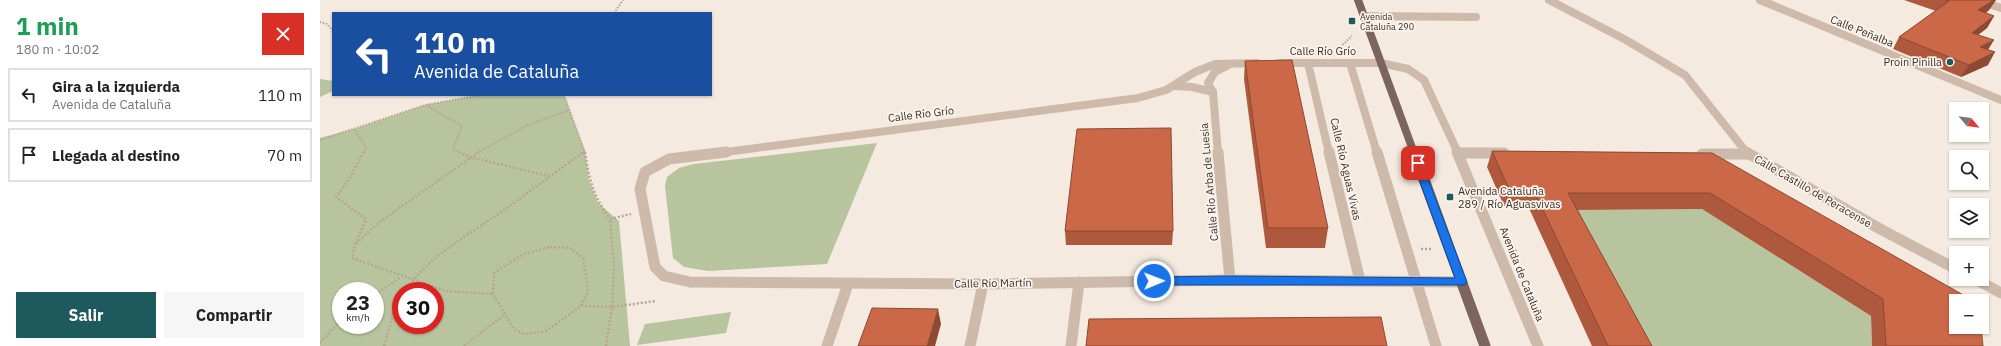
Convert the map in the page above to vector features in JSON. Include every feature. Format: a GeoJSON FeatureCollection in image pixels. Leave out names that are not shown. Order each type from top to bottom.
{"type":"FeatureCollection","features":[{"type":"Feature","properties":{"kind":"main road"},"geometry":{"type":"LineString","coordinates":[[1358,0],[1485,346]]}},
{"type":"Feature","properties":{"kind":"street","name":"Calle Castillo de Peracense"},"geometry":{"type":"LineString","coordinates":[[1549,0],[1626,40],[1685,75],[1748,154],[1882,230],[1949,265]]}},
{"type":"Feature","properties":{"kind":"street","name":"Calle Peñalba"},"geometry":{"type":"LineString","coordinates":[[1760,0],[2001,100]]}},
{"type":"Feature","properties":{"kind":"street"},"geometry":{"type":"LineString","coordinates":[[1975,0],[2001,8]]}},
{"type":"Feature","properties":{"kind":"street"},"geometry":{"type":"LineString","coordinates":[[1364,16],[1476,17]]}},
{"type":"Feature","properties":{"kind":"street"},"geometry":{"type":"LineString","coordinates":[[1211,88],[1210,78],[1216,71],[1224,66],[1236,63]]}},
{"type":"Feature","properties":{"kind":"street","name":"Calle Río Aguas Vivas"},"geometry":{"type":"LineString","coordinates":[[1308,63],[1360,281]]}},
{"type":"Feature","properties":{"kind":"street"},"geometry":{"type":"LineString","coordinates":[[1350,63],[1415,282],[1436,346]]}},
{"type":"Feature","properties":{"kind":"street","name":"Calle Río Grío"},"geometry":{"type":"LineString","coordinates":[[669,159],[1138,98],[1178,83],[1195,72],[1215,64],[1381,63]]}},
{"type":"Feature","properties":{"kind":"street","name":"Avenida de Cataluña"},"geometry":{"type":"LineString","coordinates":[[1381,63],[1408,70],[1424,80],[1458,153],[1538,346]]}},
{"type":"Feature","properties":{"kind":"street","name":"Calle Río Grío"},"geometry":{"type":"LineString","coordinates":[[1178,83],[1192,87],[1211,88]]}},
{"type":"Feature","properties":{"kind":"street","name":"Calle Río Arba de Luesia"},"geometry":{"type":"LineString","coordinates":[[1211,88],[1230,280]]}},
{"type":"Feature","properties":{"kind":"street"},"geometry":{"type":"LineString","coordinates":[[1458,153],[1513,153]]}},
{"type":"Feature","properties":{"kind":"street"},"geometry":{"type":"LineString","coordinates":[[1693,154],[1748,154]]}},
{"type":"Feature","properties":{"kind":"street","name":"Calle Río Martín"},"geometry":{"type":"LineString","coordinates":[[669,159],[645,172],[640,189],[643,212],[655,267],[664,276],[671,279],[690,282],[983,284],[1230,280],[1461,282]]}},
{"type":"Feature","properties":{"kind":"street"},"geometry":{"type":"LineString","coordinates":[[1071,346],[1079,282]]}},
{"type":"Feature","properties":{"kind":"street"},"geometry":{"type":"LineString","coordinates":[[827,346],[848,284]]}},
{"type":"Feature","properties":{"kind":"street"},"geometry":{"type":"LineString","coordinates":[[970,346],[983,284]]}},
{"type":"Feature","properties":{"kind":"street"},"geometry":{"type":"LineString","coordinates":[[1988,286],[2001,293]]}},
{"type":"Feature","properties":{"kind":"path"},"geometry":{"type":"LineString","coordinates":[[615,12],[623,0]]}},
{"type":"Feature","properties":{"kind":"path"},"geometry":{"type":"LineString","coordinates":[[320,22],[327,24],[332,30]]}},
{"type":"Feature","properties":{"kind":"path"},"geometry":{"type":"LineString","coordinates":[[1333,54],[1352,36]]}},
{"type":"Feature","properties":{"kind":"path"},"geometry":{"type":"LineString","coordinates":[[320,140],[425,105],[474,96]]}},
{"type":"Feature","properties":{"kind":"path"},"geometry":{"type":"LineString","coordinates":[[564,96],[585,151],[589,180],[598,203],[610,219],[614,264],[612,307],[606,346]]}},
{"type":"Feature","properties":{"kind":"path"},"geometry":{"type":"LineString","coordinates":[[425,105],[462,126],[453,148],[469,157],[549,176]]}},
{"type":"Feature","properties":{"kind":"path"},"geometry":{"type":"LineString","coordinates":[[355,245],[378,223],[469,157],[528,125],[569,110]]}},
{"type":"Feature","properties":{"kind":"path"},"geometry":{"type":"LineString","coordinates":[[354,129],[366,148],[349,179],[336,197],[366,219],[355,245],[352,258],[412,280],[446,290],[493,294]]}},
{"type":"Feature","properties":{"kind":"path"},"geometry":{"type":"LineString","coordinates":[[412,280],[440,251],[486,222],[585,151]]}},
{"type":"Feature","properties":{"kind":"path"},"geometry":{"type":"LineString","coordinates":[[610,219],[643,212]]}},
{"type":"Feature","properties":{"kind":"path"},"geometry":{"type":"LineString","coordinates":[[550,247],[570,248],[583,258],[588,291],[581,306],[546,331],[524,334],[514,329],[504,316],[493,294],[494,273],[524,254],[550,247]]}},
{"type":"Feature","properties":{"kind":"path"},"geometry":{"type":"LineString","coordinates":[[1416,249],[1430,249]]}},
{"type":"Feature","properties":{"kind":"path"},"geometry":{"type":"LineString","coordinates":[[384,288],[401,276]]}},
{"type":"Feature","properties":{"kind":"path"},"geometry":{"type":"LineString","coordinates":[[581,306],[612,307],[656,301]]}},
{"type":"Feature","properties":{"kind":"path"},"geometry":{"type":"LineString","coordinates":[[464,346],[504,316]]}},
{"type":"Feature","properties":{"kind":"path"},"geometry":{"type":"LineString","coordinates":[[384,346],[392,318]]}},
{"type":"Feature","properties":{"kind":"path"},"geometry":{"type":"LineString","coordinates":[[320,342],[332,329]]}},
{"type":"Feature","properties":{"kind":"green space"},"geometry":{"type":"Polygon","coordinates":[[[320,79],[332,81],[332,91],[320,97],[320,79]]]}},
{"type":"Feature","properties":{"kind":"green space"},"geometry":{"type":"Polygon","coordinates":[[[474,96],[564,96],[585,151],[589,180],[598,203],[619,221],[630,346],[320,346],[320,138],[354,129],[425,105],[474,96]]]}},
{"type":"Feature","properties":{"kind":"green space"},"geometry":{"type":"Polygon","coordinates":[[[877,143],[827,264],[708,271],[684,267],[673,258],[665,186],[667,177],[679,168],[694,164],[877,143]]]}},
{"type":"Feature","properties":{"kind":"green space"},"geometry":{"type":"Polygon","coordinates":[[[1702,209],[1871,316],[1872,346],[1634,346],[1562,210],[1702,209]]]}},
{"type":"Feature","properties":{"kind":"green space"},"geometry":{"type":"Polygon","coordinates":[[[731,312],[726,333],[637,345],[645,324],[731,312]]]}},
{"type":"Feature","properties":{"kind":"building"},"geometry":{"type":"Polygon","coordinates":[[[1946,0],[1994,0],[1978,10],[1994,16],[1972,33],[1994,40],[1980,47],[1995,52],[1969,65],[1899,37],[1949,1],[1946,0]]]}},
{"type":"Feature","properties":{"kind":"building"},"geometry":{"type":"Polygon","coordinates":[[[1292,60],[1328,228],[1268,228],[1245,61],[1292,60]]]}},
{"type":"Feature","properties":{"kind":"building"},"geometry":{"type":"Polygon","coordinates":[[[1171,128],[1173,231],[1065,231],[1077,129],[1171,128]]]}},
{"type":"Feature","properties":{"kind":"building"},"geometry":{"type":"Polygon","coordinates":[[[1492,151],[1712,153],[1962,294],[1949,294],[1949,334],[1982,334],[1983,346],[1886,346],[1883,299],[1710,193],[1568,193],[1652,346],[1608,346],[1533,189],[1509,189],[1492,151]]]}},
{"type":"Feature","properties":{"kind":"building"},"geometry":{"type":"Polygon","coordinates":[[[872,308],[938,309],[927,346],[858,346],[872,308]]]}},
{"type":"Feature","properties":{"kind":"building"},"geometry":{"type":"Polygon","coordinates":[[[1381,317],[1387,346],[1086,346],[1089,319],[1381,317]]]}},
{"type":"Feature","properties":{"kind":"place","name":"Avenida Cataluña 290"},"geometry":{"type":"Point","coordinates":[1352,21]}},
{"type":"Feature","properties":{"kind":"place","name":"Proin Pinilla"},"geometry":{"type":"Point","coordinates":[1950,62]}},
{"type":"Feature","properties":{"kind":"place","name":"Avenida Cataluña 289 / Río Aguasvivas"},"geometry":{"type":"Point","coordinates":[1450,197]}},
{"type":"Feature","properties":{"kind":"route"},"geometry":{"type":"LineString","coordinates":[[1154,281],[1230,280],[1461,282],[1418,163]]}}]}
